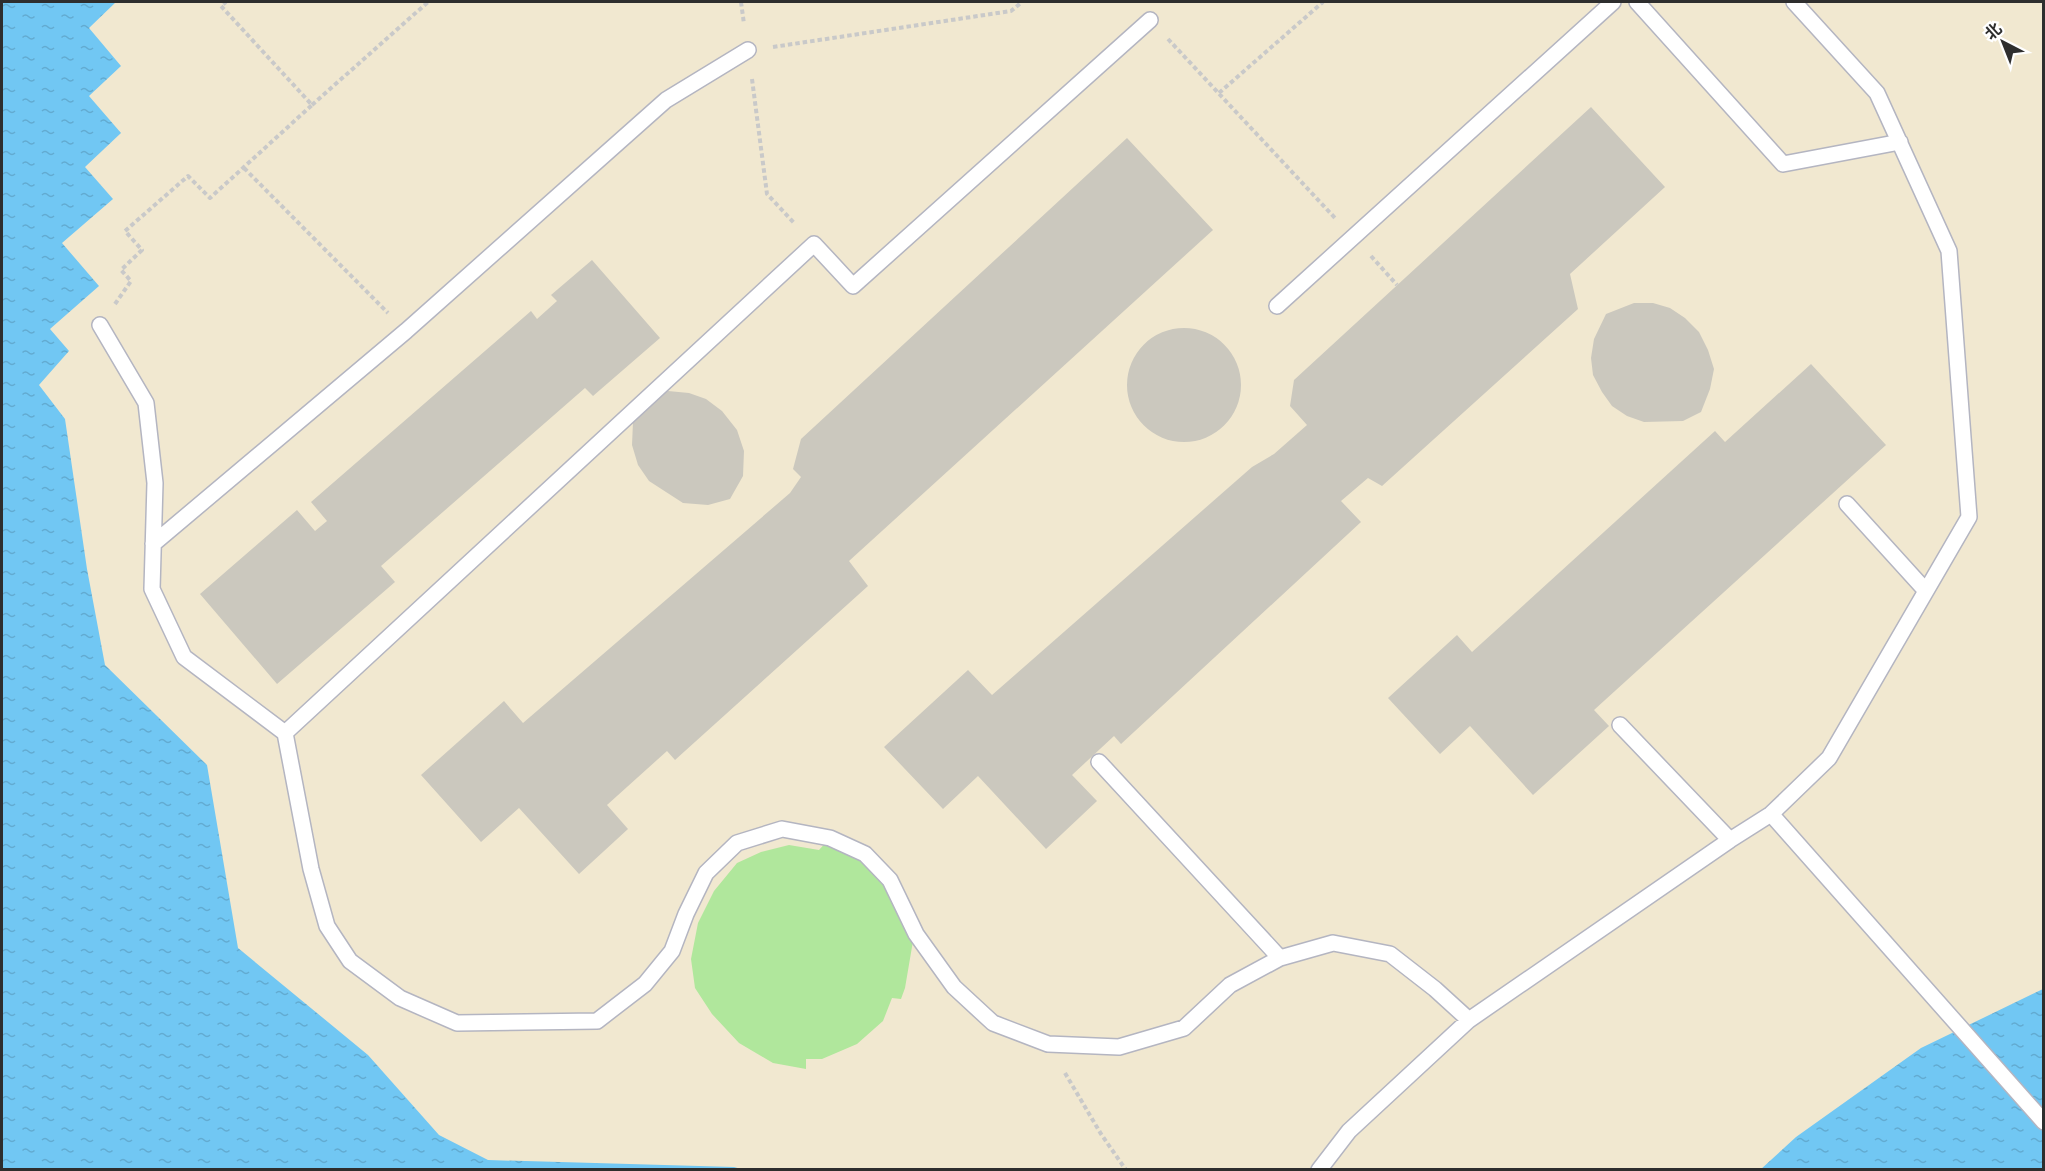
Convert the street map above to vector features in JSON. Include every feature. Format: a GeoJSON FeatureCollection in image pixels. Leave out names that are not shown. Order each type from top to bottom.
{"type":"FeatureCollection","features":[{"type":"Feature","properties":{"kind":"lane"},"geometry":{"type":"LineString","coordinates":[[1277,306],[1613,2]]}},
{"type":"Feature","properties":{"kind":"lane"},"geometry":{"type":"LineString","coordinates":[[1637,2],[1783,164],[1900,142]]}},
{"type":"Feature","properties":{"kind":"lane"},"geometry":{"type":"LineString","coordinates":[[1319,1170],[1349,1131],[1468,1020],[1771,814],[1829,758],[1969,517],[1949,251],[1877,93],[1794,2]]}},
{"type":"Feature","properties":{"kind":"lane"},"geometry":{"type":"LineString","coordinates":[[285,733],[814,244],[853,286],[1150,20]]}},
{"type":"Feature","properties":{"kind":"lane"},"geometry":{"type":"LineString","coordinates":[[153,544],[406,331],[666,100],[748,50]]}},
{"type":"Feature","properties":{"kind":"lane"},"geometry":{"type":"LineString","coordinates":[[100,325],[146,403],[155,483],[152,589],[184,657],[285,733],[311,869],[327,926],[350,961],[400,998],[457,1023],[597,1021],[645,984],[672,951],[686,914],[706,873],[737,843],[782,829],[830,838],[865,854],[890,880],[916,934],[954,987],[993,1023],[1048,1044],[1119,1047],[1184,1028],[1230,985],[1280,958],[1333,943],[1390,954],[1435,989],[1468,1020]]}},
{"type":"Feature","properties":{"kind":"lane"},"geometry":{"type":"LineString","coordinates":[[1847,504],[1926,591]]}},
{"type":"Feature","properties":{"kind":"lane"},"geometry":{"type":"LineString","coordinates":[[1620,725],[1730,840]]}},
{"type":"Feature","properties":{"kind":"lane"},"geometry":{"type":"LineString","coordinates":[[1099,762],[1280,958]]}},
{"type":"Feature","properties":{"kind":"lane"},"geometry":{"type":"LineString","coordinates":[[1771,814],[2043,1122]]}},
{"type":"Feature","properties":{"kind":"path"},"geometry":{"type":"LineString","coordinates":[[226,2],[221,6],[312,105]]}},
{"type":"Feature","properties":{"kind":"path"},"geometry":{"type":"LineString","coordinates":[[100,325],[131,281],[121,270],[142,250],[125,231],[188,176],[210,198],[428,2]]}},
{"type":"Feature","properties":{"kind":"path"},"geometry":{"type":"LineString","coordinates":[[741,2],[767,194],[814,244]]}},
{"type":"Feature","properties":{"kind":"path"},"geometry":{"type":"LineString","coordinates":[[748,50],[1011,11],[1022,2]]}},
{"type":"Feature","properties":{"kind":"path"},"geometry":{"type":"LineString","coordinates":[[1219,93],[1323,2]]}},
{"type":"Feature","properties":{"kind":"path"},"geometry":{"type":"LineString","coordinates":[[1150,20],[1397,285]]}},
{"type":"Feature","properties":{"kind":"path"},"geometry":{"type":"LineString","coordinates":[[244,168],[406,331]]}},
{"type":"Feature","properties":{"kind":"path"},"geometry":{"type":"LineString","coordinates":[[1048,1044],[1101,1134],[1126,1170]]}},
{"type":"Feature","properties":{"kind":"shaded area"},"geometry":{"type":"Polygon","coordinates":[[[2,2],[2043,2],[2043,1169],[2,1169],[2,2]]]}},
{"type":"Feature","properties":{"kind":"green space"},"geometry":{"type":"Polygon","coordinates":[[[830,838],[890,880],[913,941],[901,999],[892,998],[883,1021],[857,1044],[822,1059],[806,1059],[806,1069],[773,1063],[739,1043],[712,1014],[695,988],[691,959],[698,923],[714,891],[737,863],[761,852],[789,845],[819,850],[830,838]]]}},
{"type":"Feature","properties":{"kind":"water"},"geometry":{"type":"Polygon","coordinates":[[[2,2],[116,2],[89,28],[121,66],[89,96],[121,133],[85,167],[113,199],[62,243],[99,286],[50,329],[69,351],[39,385],[65,419],[87,569],[105,665],[207,765],[238,948],[368,1055],[439,1135],[488,1160],[741,1169],[2,1169],[2,2]]]}},
{"type":"Feature","properties":{"kind":"water"},"geometry":{"type":"Polygon","coordinates":[[[2043,989],[2043,1169],[1760,1170],[1796,1137],[1921,1048],[2043,989]]]}},
{"type":"Feature","properties":{"kind":"building"},"geometry":{"type":"Polygon","coordinates":[[[1591,107],[1665,187],[1570,274],[1578,309],[1382,486],[1368,478],[1341,501],[1361,522],[1121,744],[1114,736],[1072,775],[1097,801],[1046,849],[978,776],[943,809],[884,747],[968,670],[992,695],[1252,467],[1274,454],[1307,425],[1290,406],[1294,380],[1591,107]]]}},
{"type":"Feature","properties":{"kind":"building"},"geometry":{"type":"Polygon","coordinates":[[[1127,138],[1213,230],[849,561],[868,586],[675,760],[667,751],[607,805],[628,829],[579,874],[519,808],[481,842],[421,775],[504,701],[523,723],[790,493],[801,477],[793,469],[801,439],[1127,138]]]}},
{"type":"Feature","properties":{"kind":"building"},"geometry":{"type":"Polygon","coordinates":[[[592,260],[660,338],[593,396],[585,388],[381,566],[395,582],[277,684],[200,594],[297,510],[315,531],[327,521],[311,502],[531,311],[537,319],[557,301],[551,295],[592,260]]]}},
{"type":"Feature","properties":{"kind":"building"},"geometry":{"type":"Polygon","coordinates":[[[1634,303],[1653,303],[1670,308],[1685,318],[1699,332],[1714,369],[1710,389],[1701,412],[1683,421],[1644,422],[1627,416],[1612,406],[1602,392],[1593,375],[1591,358],[1594,339],[1606,314],[1634,303]]]}},
{"type":"Feature","properties":{"kind":"building"},"geometry":{"type":"Polygon","coordinates":[[[1184,328],[1206,333],[1224,345],[1236,363],[1241,385],[1236,407],[1224,425],[1206,437],[1184,442],[1162,437],[1144,425],[1132,407],[1127,385],[1132,363],[1144,345],[1162,333],[1184,328]]]}},
{"type":"Feature","properties":{"kind":"building"},"geometry":{"type":"Polygon","coordinates":[[[1811,364],[1886,445],[1594,710],[1609,726],[1533,795],[1470,726],[1440,754],[1388,698],[1457,635],[1472,652],[1715,431],[1725,442],[1811,364]]]}},
{"type":"Feature","properties":{"kind":"building"},"geometry":{"type":"Polygon","coordinates":[[[668,391],[689,393],[706,399],[722,411],[737,430],[744,451],[743,476],[730,499],[708,505],[683,503],[649,481],[638,465],[632,445],[633,422],[646,400],[668,391]]]}}]}
